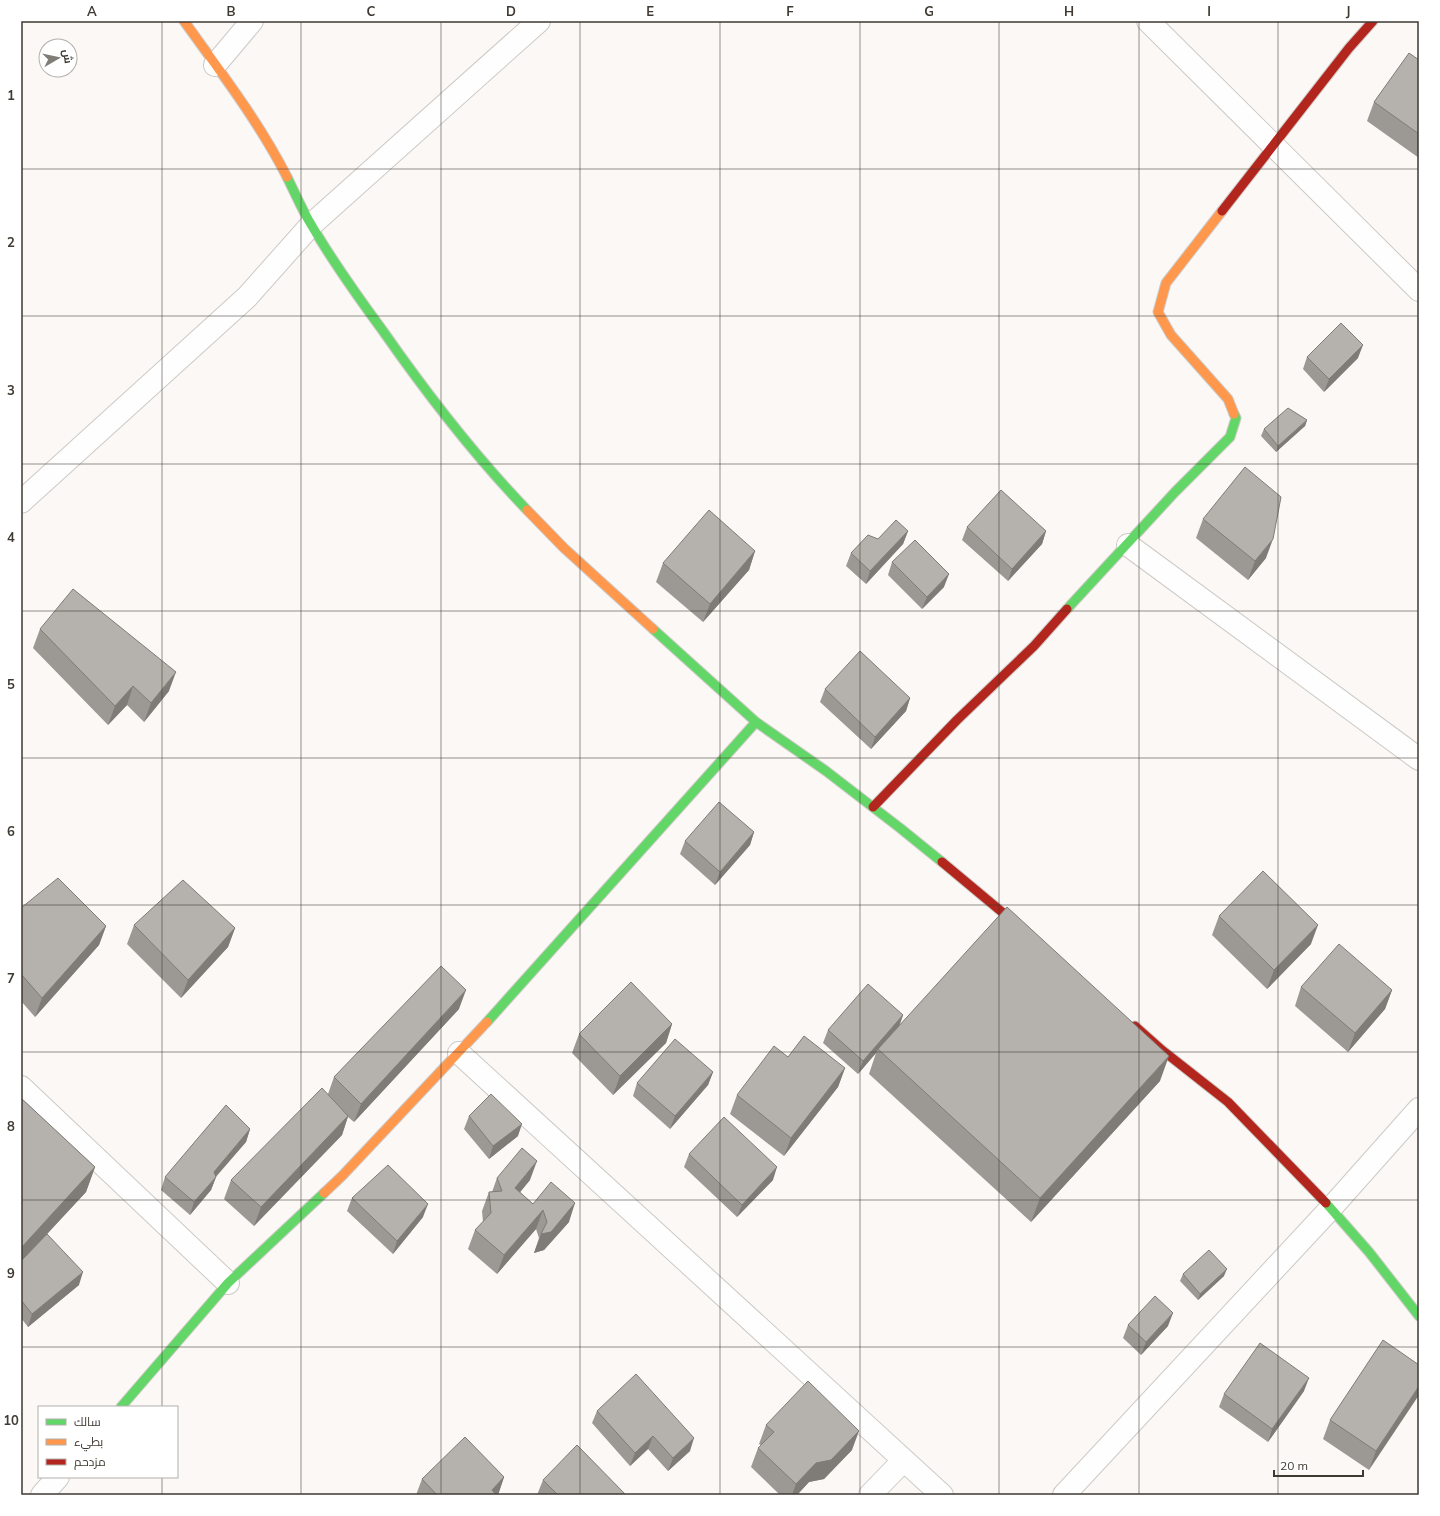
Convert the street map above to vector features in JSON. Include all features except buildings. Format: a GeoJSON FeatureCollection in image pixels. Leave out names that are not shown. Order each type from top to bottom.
{"type":"FeatureCollection","features":[{"type":"Feature","properties":{"kind":"street"},"geometry":{"type":"LineString","coordinates":[[184,21],[233,89],[280,164],[311,225],[357,295],[407,366],[455,427],[508,489],[564,548],[756,722],[826,771],[996,906],[1036,940]]}},
{"type":"Feature","properties":{"kind":"street"},"geometry":{"type":"LineString","coordinates":[[215,65],[252,21]]}},
{"type":"Feature","properties":{"kind":"street"},"geometry":{"type":"LineString","coordinates":[[21,502],[247,297],[311,225],[539,21]]}},
{"type":"Feature","properties":{"kind":"street"},"geometry":{"type":"LineString","coordinates":[[1148,21],[1419,290]]}},
{"type":"Feature","properties":{"kind":"street"},"geometry":{"type":"LineString","coordinates":[[873,808],[957,720],[1034,646],[1175,492],[1230,437],[1236,418],[1228,399],[1171,335],[1158,312],[1166,283],[1349,48],[1373,21]]}},
{"type":"Feature","properties":{"kind":"street"},"geometry":{"type":"LineString","coordinates":[[1128,545],[1419,759]]}},
{"type":"Feature","properties":{"kind":"street"},"geometry":{"type":"LineString","coordinates":[[121,1406],[228,1283],[342,1176],[459,1053],[756,722]]}},
{"type":"Feature","properties":{"kind":"street"},"geometry":{"type":"LineString","coordinates":[[1127,1020],[1162,1050],[1228,1102],[1332,1208],[1369,1252],[1419,1316]]}},
{"type":"Feature","properties":{"kind":"street"},"geometry":{"type":"LineString","coordinates":[[459,1053],[903,1461],[942,1495]]}},
{"type":"Feature","properties":{"kind":"street"},"geometry":{"type":"LineString","coordinates":[[21,1087],[228,1283]]}},
{"type":"Feature","properties":{"kind":"street"},"geometry":{"type":"LineString","coordinates":[[1064,1495],[1332,1208],[1419,1110]]}},
{"type":"Feature","properties":{"kind":"street"},"geometry":{"type":"LineString","coordinates":[[870,1495],[903,1461]]}},
{"type":"Feature","properties":{"kind":"street"},"geometry":{"type":"LineString","coordinates":[[42,1495],[57,1478]]}},
{"type":"Feature","properties":{"kind":"traffic: fast"},"geometry":{"type":"LineString","coordinates":[[287,177],[305,214],[328,253],[400,355],[434,401],[488,468],[527,510]]}},
{"type":"Feature","properties":{"kind":"traffic: fast"},"geometry":{"type":"LineString","coordinates":[[1067,609],[1175,492],[1230,437],[1236,418],[1234,414]]}},
{"type":"Feature","properties":{"kind":"traffic: fast"},"geometry":{"type":"LineString","coordinates":[[653,629],[756,722],[826,771],[942,862]]}},
{"type":"Feature","properties":{"kind":"traffic: fast"},"geometry":{"type":"LineString","coordinates":[[487,1022],[756,722]]}},
{"type":"Feature","properties":{"kind":"traffic: fast"},"geometry":{"type":"LineString","coordinates":[[122,1406],[228,1283],[324,1193]]}},
{"type":"Feature","properties":{"kind":"traffic: fast"},"geometry":{"type":"LineString","coordinates":[[1326,1203],[1369,1252],[1419,1316]]}},
{"type":"Feature","properties":{"kind":"traffic: slow"},"geometry":{"type":"LineString","coordinates":[[184,21],[252,117],[287,177]]}},
{"type":"Feature","properties":{"kind":"traffic: slow"},"geometry":{"type":"LineString","coordinates":[[1222,211],[1166,283],[1158,312],[1171,335],[1228,399],[1234,414]]}},
{"type":"Feature","properties":{"kind":"traffic: slow"},"geometry":{"type":"LineString","coordinates":[[527,510],[564,548],[653,629]]}},
{"type":"Feature","properties":{"kind":"traffic: slow"},"geometry":{"type":"LineString","coordinates":[[324,1193],[342,1176],[487,1022]]}},
{"type":"Feature","properties":{"kind":"traffic: jam"},"geometry":{"type":"LineString","coordinates":[[1222,211],[1349,48],[1373,21]]}},
{"type":"Feature","properties":{"kind":"traffic: jam"},"geometry":{"type":"LineString","coordinates":[[873,807],[957,720],[1034,646],[1067,609]]}},
{"type":"Feature","properties":{"kind":"traffic: jam"},"geometry":{"type":"LineString","coordinates":[[942,862],[1026,932]]}},
{"type":"Feature","properties":{"kind":"traffic: jam"},"geometry":{"type":"LineString","coordinates":[[1135,1026],[1162,1050],[1228,1102],[1326,1203]]}}]}
